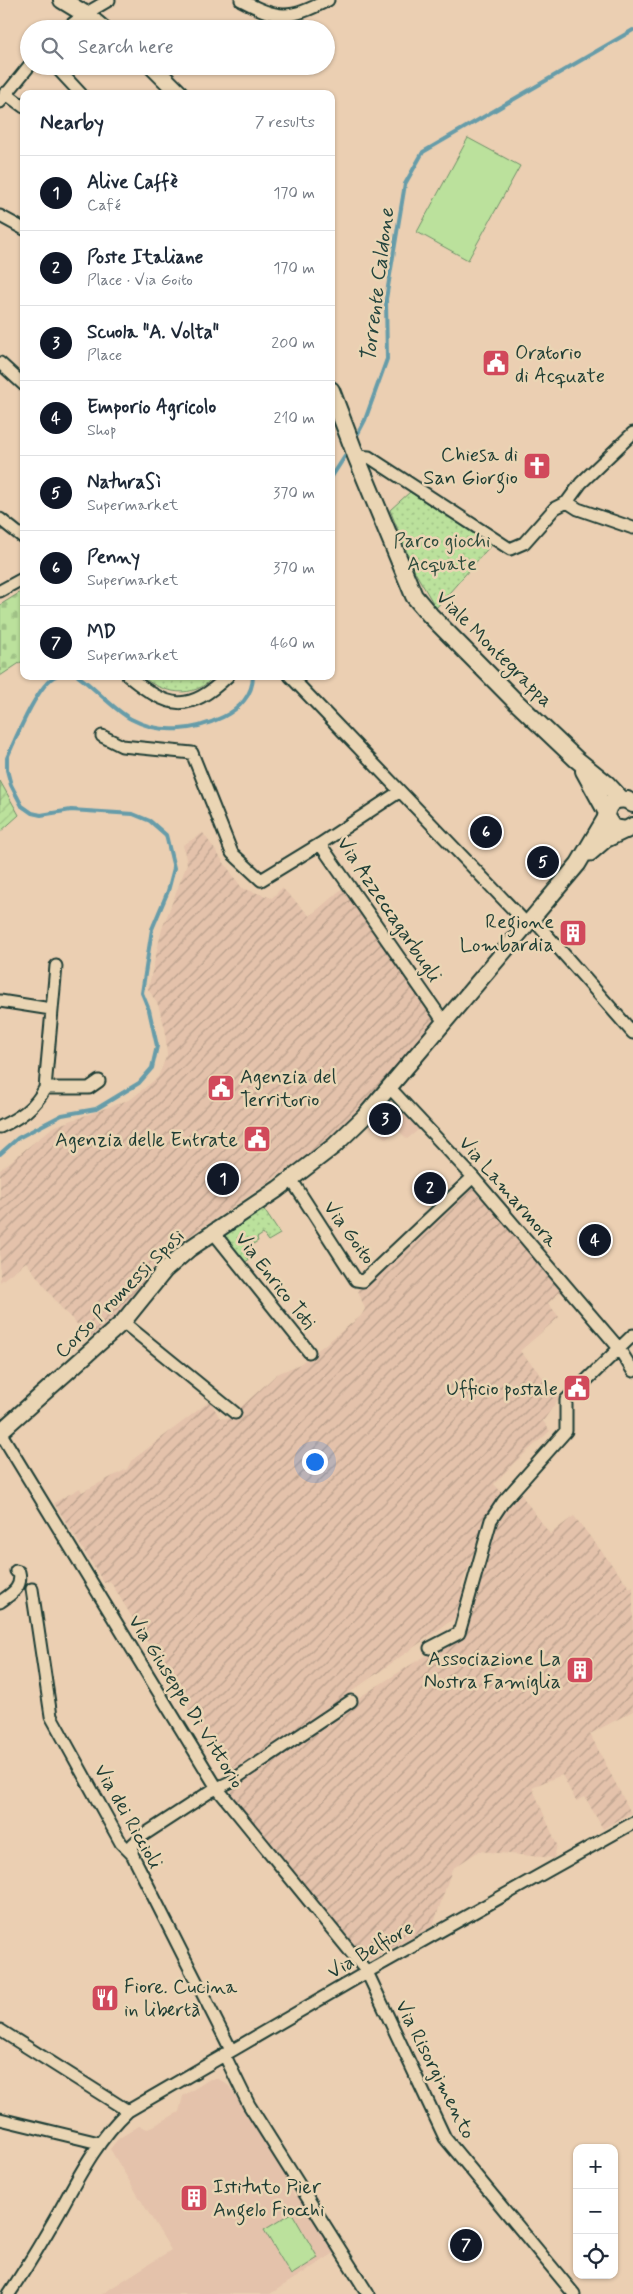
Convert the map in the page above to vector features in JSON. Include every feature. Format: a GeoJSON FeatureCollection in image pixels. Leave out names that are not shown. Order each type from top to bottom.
{"type":"FeatureCollection","features":[{"type":"Feature","properties":{"kind":"main road"},"geometry":{"type":"LineString","coordinates":[[62,0],[92,20]]}},
{"type":"Feature","properties":{"kind":"main road"},"geometry":{"type":"LineString","coordinates":[[161,75],[176,90]]}},
{"type":"Feature","properties":{"kind":"main road","name":"Viale Montegrappa"},"geometry":{"type":"LineString","coordinates":[[335,400],[355,454],[414,596],[430,615],[576,759],[629,801]]}},
{"type":"Feature","properties":{"kind":"main road","name":"Viale Montegrappa"},"geometry":{"type":"LineString","coordinates":[[576,759],[594,787],[606,814]]}},
{"type":"Feature","properties":{"kind":"main road"},"geometry":{"type":"LineString","coordinates":[[629,801],[609,805],[606,814],[613,828],[631,830]]}},
{"type":"Feature","properties":{"kind":"street"},"geometry":{"type":"LineString","coordinates":[[77,20],[108,0]]}},
{"type":"Feature","properties":{"kind":"street"},"geometry":{"type":"LineString","coordinates":[[241,0],[272,15],[287,16],[307,11],[328,0]]}},
{"type":"Feature","properties":{"kind":"street"},"geometry":{"type":"LineString","coordinates":[[20,105],[3,98],[22,75]]}},
{"type":"Feature","properties":{"kind":"street"},"geometry":{"type":"LineString","coordinates":[[63,75],[77,90]]}},
{"type":"Feature","properties":{"kind":"street"},"geometry":{"type":"LineString","coordinates":[[0,216],[20,227]]}},
{"type":"Feature","properties":{"kind":"street"},"geometry":{"type":"LineString","coordinates":[[0,363],[20,381]]}},
{"type":"Feature","properties":{"kind":"street"},"geometry":{"type":"LineString","coordinates":[[355,454],[369,456],[510,549],[524,543],[555,508],[567,502],[581,484],[633,433]]}},
{"type":"Feature","properties":{"kind":"street"},"geometry":{"type":"LineString","coordinates":[[567,502],[578,509],[633,528]]}},
{"type":"Feature","properties":{"kind":"street"},"geometry":{"type":"LineString","coordinates":[[0,519],[20,535]]}},
{"type":"Feature","properties":{"kind":"street"},"geometry":{"type":"LineString","coordinates":[[0,591],[20,580]]}},
{"type":"Feature","properties":{"kind":"street"},"geometry":{"type":"LineString","coordinates":[[133,680],[151,694],[165,700],[182,703],[201,699],[223,680]]}},
{"type":"Feature","properties":{"kind":"street"},"geometry":{"type":"LineString","coordinates":[[294,680],[399,792],[529,921],[633,1034]]}},
{"type":"Feature","properties":{"kind":"street"},"geometry":{"type":"LineString","coordinates":[[102,736],[122,746],[192,753],[232,853],[261,880],[320,844]]}},
{"type":"Feature","properties":{"kind":"street","name":"Via Azzeccagarbugli"},"geometry":{"type":"LineString","coordinates":[[399,792],[320,844],[444,1022]]}},
{"type":"Feature","properties":{"kind":"street","name":"Corso Promessi Sposi"},"geometry":{"type":"LineString","coordinates":[[578,864],[606,814]]}},
{"type":"Feature","properties":{"kind":"street","name":"Corso Promessi Sposi"},"geometry":{"type":"LineString","coordinates":[[0,1432],[123,1322],[166,1270],[189,1249],[291,1179],[334,1146],[364,1117],[578,864],[605,840],[631,830]]}},
{"type":"Feature","properties":{"kind":"street"},"geometry":{"type":"LineString","coordinates":[[0,1127],[27,1111],[39,1101],[45,1088],[56,966]]}},
{"type":"Feature","properties":{"kind":"street"},"geometry":{"type":"LineString","coordinates":[[0,1001],[51,1009]]}},
{"type":"Feature","properties":{"kind":"street"},"geometry":{"type":"LineString","coordinates":[[45,1088],[89,1088],[100,1081]]}},
{"type":"Feature","properties":{"kind":"street","name":"Via Lamarmora"},"geometry":{"type":"LineString","coordinates":[[389,1087],[473,1177],[618,1347],[633,1371]]}},
{"type":"Feature","properties":{"kind":"street","name":"Via Goito"},"geometry":{"type":"LineString","coordinates":[[291,1179],[356,1280],[363,1281],[473,1177]]}},
{"type":"Feature","properties":{"kind":"street","name":"Via Enrico Toti"},"geometry":{"type":"LineString","coordinates":[[213,1232],[309,1352]]}},
{"type":"Feature","properties":{"kind":"street"},"geometry":{"type":"LineString","coordinates":[[123,1322],[235,1413]]}},
{"type":"Feature","properties":{"kind":"street"},"geometry":{"type":"LineString","coordinates":[[430,1648],[459,1634],[491,1520],[503,1502],[566,1431],[566,1400],[618,1347],[633,1335]]}},
{"type":"Feature","properties":{"kind":"street","name":"Via Giuseppe Di Vittorio"},"geometry":{"type":"LineString","coordinates":[[0,1432],[217,1788],[366,1972]]}},
{"type":"Feature","properties":{"kind":"street"},"geometry":{"type":"LineString","coordinates":[[0,1602],[17,1590],[20,1578],[19,1572],[16,1571]]}},
{"type":"Feature","properties":{"kind":"street","name":"Via dei Riccioli"},"geometry":{"type":"LineString","coordinates":[[32,1589],[51,1716],[121,1843],[132,1854],[228,2052],[249,2106],[368,2294]]}},
{"type":"Feature","properties":{"kind":"street"},"geometry":{"type":"LineString","coordinates":[[132,1854],[133,1844],[142,1836],[217,1788],[230,1782],[351,1701]]}},
{"type":"Feature","properties":{"kind":"street","name":"Via Belfiore"},"geometry":{"type":"LineString","coordinates":[[8,2294],[33,2258],[99,2143],[128,2111],[366,1972],[633,1823]]}},
{"type":"Feature","properties":{"kind":"street","name":"Via Risorgimento"},"geometry":{"type":"LineString","coordinates":[[366,1972],[445,2138],[574,2294]]}},
{"type":"Feature","properties":{"kind":"street"},"geometry":{"type":"LineString","coordinates":[[0,2030],[128,2111]]}},
{"type":"Feature","properties":{"kind":"street"},"geometry":{"type":"LineString","coordinates":[[0,2119],[99,2143]]}},
{"type":"Feature","properties":{"kind":"shaded area"},"geometry":{"type":"Polygon","coordinates":[[[203,833],[242,888],[272,898],[282,888],[310,916],[344,887],[435,1022],[333,1138],[175,1246],[114,1321],[92,1339],[62,1309],[26,1262],[0,1282],[0,1170],[53,1127],[131,1099],[158,1077],[167,1055],[165,1028],[158,1005],[148,989],[162,929],[187,864],[183,845],[203,833]]]}},
{"type":"Feature","properties":{"kind":"shaded area"},"geometry":{"type":"Polygon","coordinates":[[[392,1094],[422,1127],[407,1139],[398,1130],[386,1139],[369,1125],[392,1094]]]}},
{"type":"Feature","properties":{"kind":"shaded area"},"geometry":{"type":"Polygon","coordinates":[[[467,1188],[475,1189],[561,1291],[548,1303],[559,1317],[520,1351],[560,1397],[543,1421],[550,1431],[514,1463],[494,1484],[502,1493],[492,1505],[461,1587],[467,1592],[462,1613],[237,1773],[228,1774],[110,1581],[104,1583],[54,1503],[80,1488],[82,1492],[127,1469],[131,1461],[210,1401],[220,1418],[228,1419],[277,1374],[300,1364],[361,1316],[365,1309],[357,1288],[467,1188]]]}},
{"type":"Feature","properties":{"kind":"shaded area"},"geometry":{"type":"Polygon","coordinates":[[[519,1492],[550,1534],[574,1516],[630,1588],[633,1587],[633,1711],[590,1734],[631,1813],[603,1829],[585,1797],[576,1801],[562,1775],[532,1787],[557,1845],[554,1858],[479,1851],[452,1869],[433,1926],[370,1960],[365,1958],[232,1796],[231,1787],[328,1717],[420,1659],[465,1635],[497,1517],[519,1492]]]}},
{"type":"Feature","properties":{"kind":"shaded area"},"geometry":{"type":"Polygon","coordinates":[[[210,2079],[219,2079],[229,2086],[292,2182],[288,2186],[295,2196],[302,2196],[336,2252],[270,2294],[102,2294],[171,2250],[110,2149],[118,2139],[139,2126],[148,2129],[179,2112],[183,2096],[210,2079]]]}},
{"type":"Feature","properties":{"kind":"green space"},"geometry":{"type":"Polygon","coordinates":[[[468,138],[520,166],[468,260],[417,232],[468,138]]]}},
{"type":"Feature","properties":{"kind":"green space","name":"Parco giochi Acquate"},"geometry":{"type":"Polygon","coordinates":[[[410,492],[491,545],[436,608],[415,572],[390,510],[410,492]]]}},
{"type":"Feature","properties":{"kind":"green space"},"geometry":{"type":"Polygon","coordinates":[[[20,592],[20,663],[0,676],[0,605],[20,592]]]}},
{"type":"Feature","properties":{"kind":"green space"},"geometry":{"type":"Polygon","coordinates":[[[146,680],[210,680],[197,689],[178,692],[158,687],[146,680]]]}},
{"type":"Feature","properties":{"kind":"green space"},"geometry":{"type":"Polygon","coordinates":[[[0,781],[19,815],[0,832],[0,781]]]}},
{"type":"Feature","properties":{"kind":"green space"},"geometry":{"type":"Polygon","coordinates":[[[263,1208],[280,1234],[268,1241],[263,1234],[257,1238],[258,1241],[245,1249],[251,1258],[244,1263],[224,1236],[263,1208]]]}},
{"type":"Feature","properties":{"kind":"green space"},"geometry":{"type":"Polygon","coordinates":[[[292,2213],[318,2258],[291,2275],[264,2230],[292,2213]]]}},
{"type":"Feature","properties":{"kind":"waterway","name":"Torrente Caldone"},"geometry":{"type":"LineString","coordinates":[[355,439],[365,420],[387,359],[386,299],[405,184],[423,152],[633,30]]}},
{"type":"Feature","properties":{"kind":"waterway","name":"Torrente Caldone"},"geometry":{"type":"LineString","coordinates":[[335,472],[349,450]]}},
{"type":"Feature","properties":{"kind":"waterway","name":"Torrente Caldone"},"geometry":{"type":"LineString","coordinates":[[0,1154],[18,1138],[62,1115],[96,1109],[139,1083],[152,1068],[157,1046],[149,1010],[142,993],[152,929],[168,891],[174,868],[166,835],[150,821],[133,814],[71,810],[41,815],[32,813],[22,806],[11,785],[7,770],[7,758],[35,700],[50,680]]}},
{"type":"Feature","properties":{"kind":"waterway","name":"Torrente Caldone"},"geometry":{"type":"LineString","coordinates":[[83,680],[131,719],[142,724],[166,729],[189,728],[223,717],[240,706],[244,701],[251,689],[252,680]]}},
{"type":"Feature","properties":{"kind":"place","name":"Oratorio di Acquate"},"geometry":{"type":"Point","coordinates":[496,363]}},
{"type":"Feature","properties":{"kind":"place","name":"Chiesa di San Giorgio"},"geometry":{"type":"Point","coordinates":[537,466]}},
{"type":"Feature","properties":{"kind":"place","name":"Penny"},"geometry":{"type":"Point","coordinates":[486,832]}},
{"type":"Feature","properties":{"kind":"place","name":"NaturaSì"},"geometry":{"type":"Point","coordinates":[543,862]}},
{"type":"Feature","properties":{"kind":"place","name":"Regione Lombardia"},"geometry":{"type":"Point","coordinates":[573,933]}},
{"type":"Feature","properties":{"kind":"place","name":"Agenzia del Territorio"},"geometry":{"type":"Point","coordinates":[221,1088]}},
{"type":"Feature","properties":{"kind":"place","name":"Scuola \"A. Volta\""},"geometry":{"type":"Point","coordinates":[385,1119]}},
{"type":"Feature","properties":{"kind":"place","name":"Agenzia delle Entrate"},"geometry":{"type":"Point","coordinates":[257,1139]}},
{"type":"Feature","properties":{"kind":"place","name":"Alive Caffè"},"geometry":{"type":"Point","coordinates":[223,1179]}},
{"type":"Feature","properties":{"kind":"place","name":"Poste Italiane"},"geometry":{"type":"Point","coordinates":[430,1188]}},
{"type":"Feature","properties":{"kind":"place","name":"Emporio Agricolo"},"geometry":{"type":"Point","coordinates":[595,1240]}},
{"type":"Feature","properties":{"kind":"place","name":"Ufficio postale"},"geometry":{"type":"Point","coordinates":[577,1388]}},
{"type":"Feature","properties":{"kind":"place","name":"Associazione La Nostra Famiglia"},"geometry":{"type":"Point","coordinates":[580,1670]}},
{"type":"Feature","properties":{"kind":"place","name":"Fiore. Cucina in libertà"},"geometry":{"type":"Point","coordinates":[105,1998]}},
{"type":"Feature","properties":{"kind":"place","name":"Istituto Pier Angelo Fiocchi"},"geometry":{"type":"Point","coordinates":[194,2198]}},
{"type":"Feature","properties":{"kind":"place","name":"MD"},"geometry":{"type":"Point","coordinates":[466,2245]}}]}
